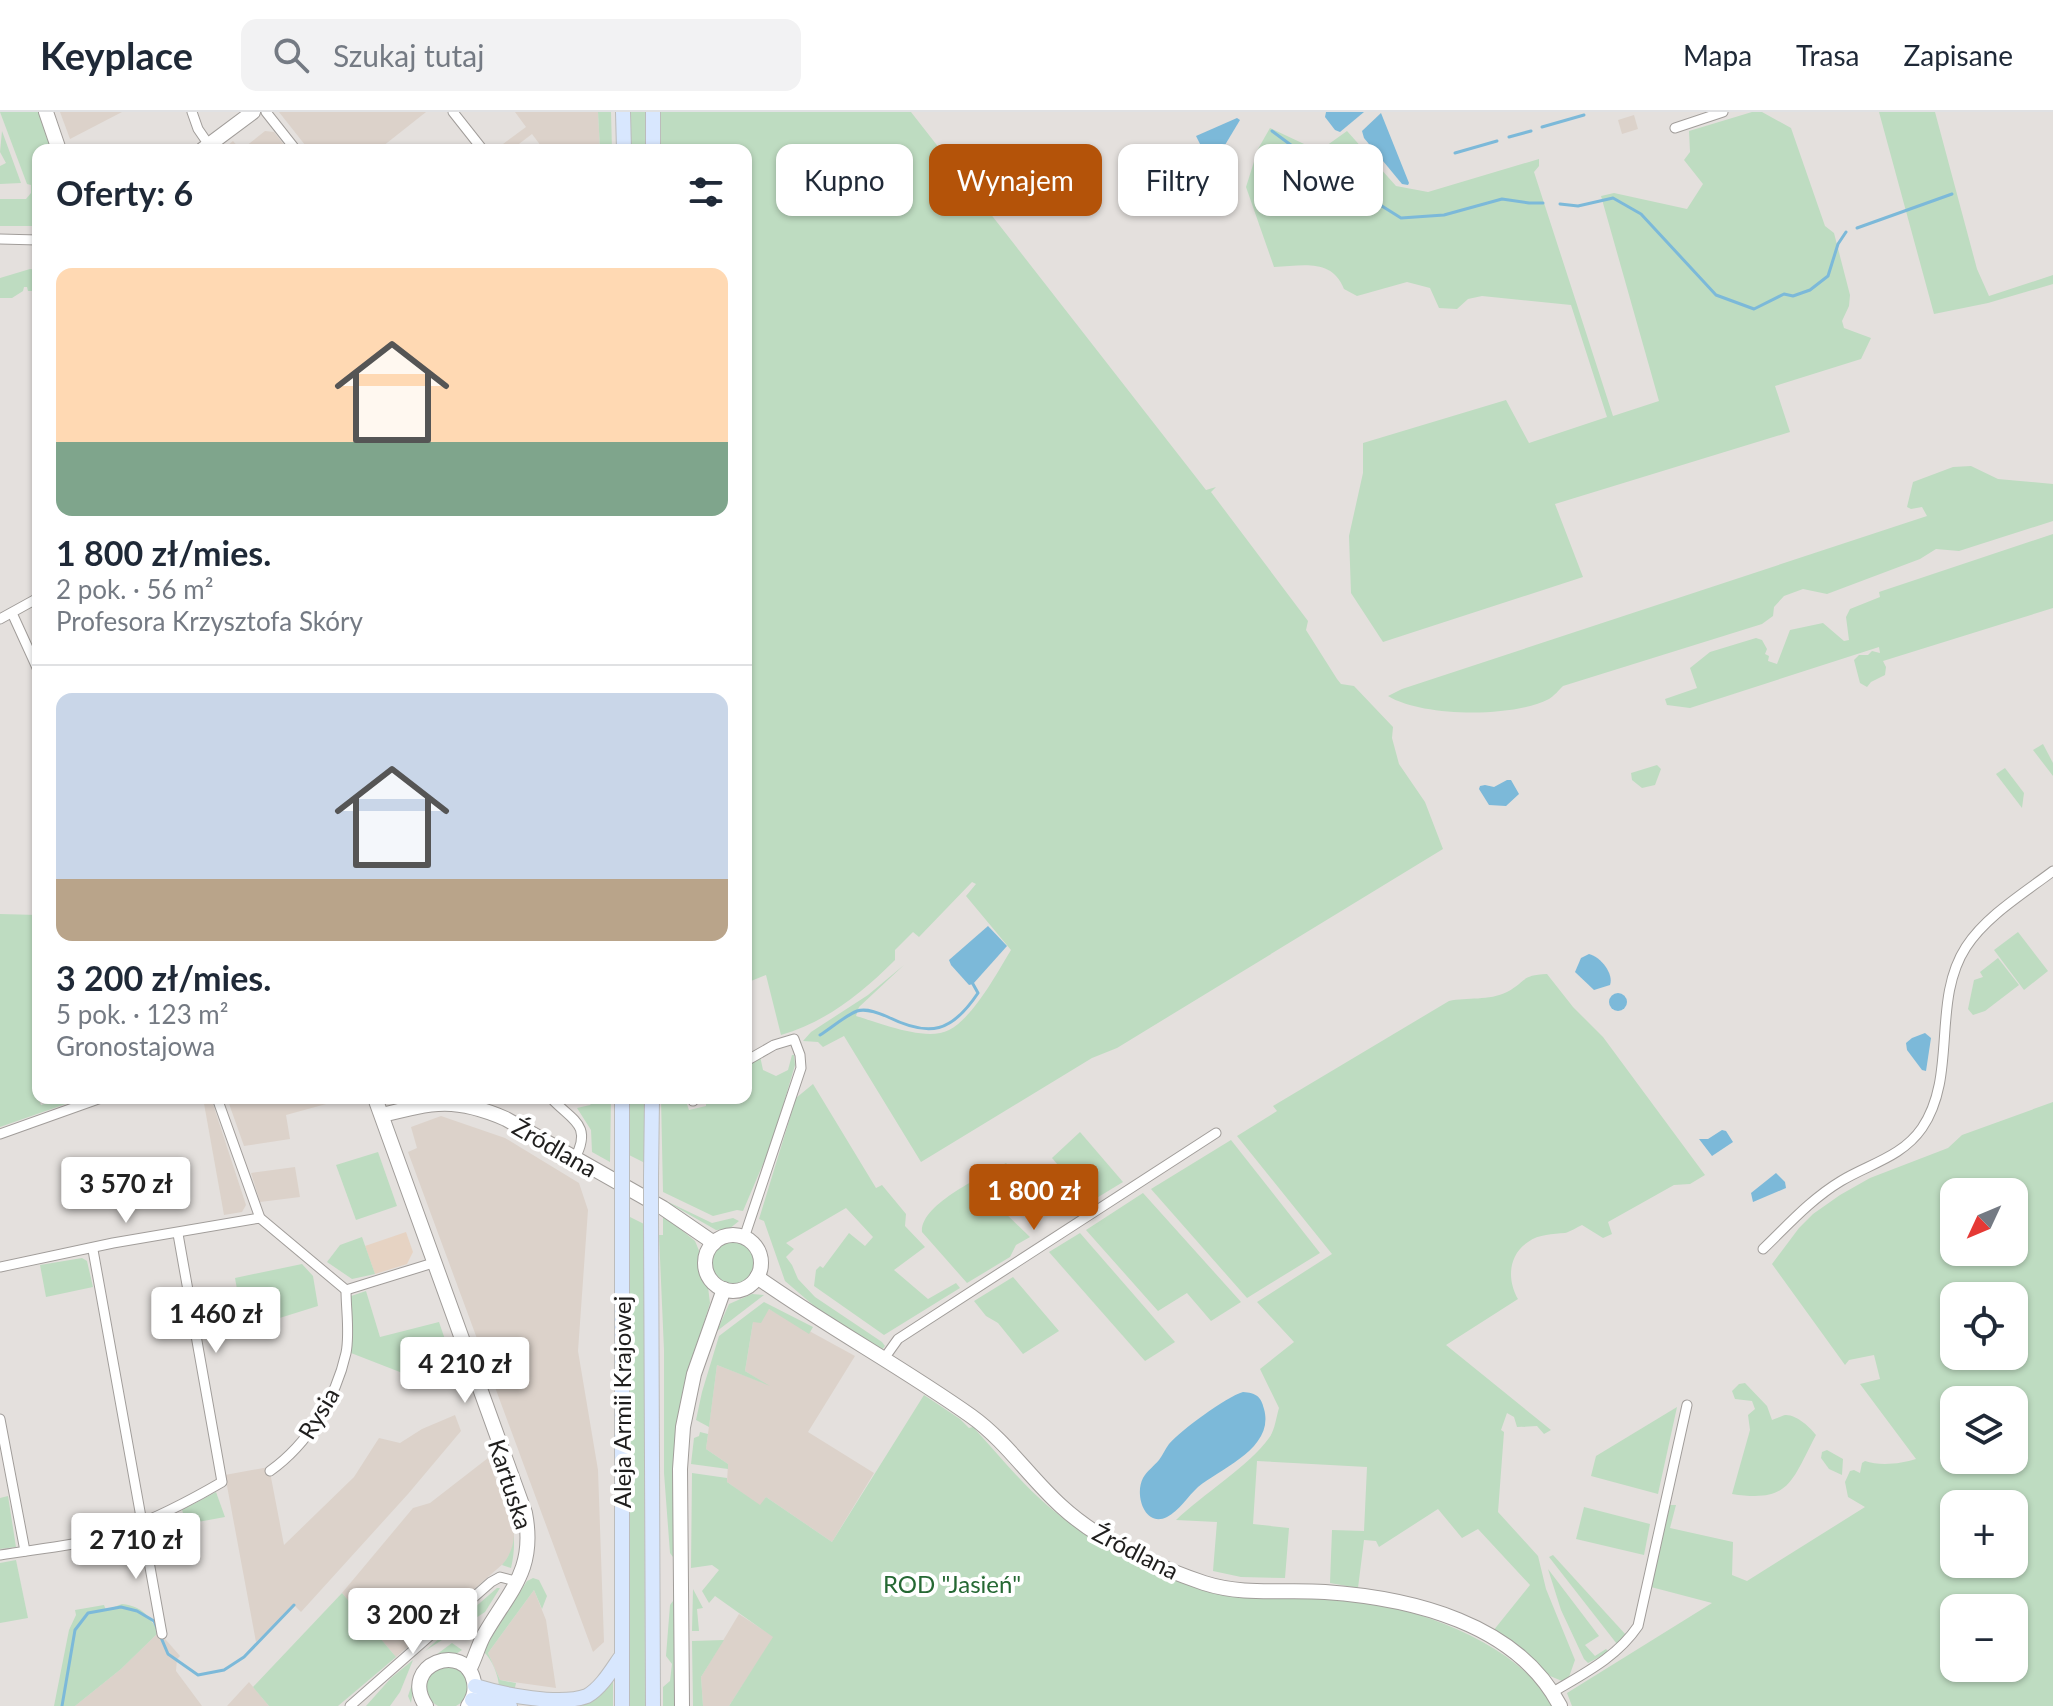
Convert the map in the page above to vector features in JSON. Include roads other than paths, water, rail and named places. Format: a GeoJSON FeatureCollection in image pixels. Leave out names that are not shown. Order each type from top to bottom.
{"type":"FeatureCollection","features":[{"type":"Feature","properties":{"kind":"main road"},"geometry":{"type":"LineString","coordinates":[[623,112],[624,144]]}},
{"type":"Feature","properties":{"kind":"main road"},"geometry":{"type":"LineString","coordinates":[[653,112],[653,144]]}},
{"type":"Feature","properties":{"kind":"main road","name":"Aleja Armii Krajowej"},"geometry":{"type":"LineString","coordinates":[[622,1104],[622,1706]]}},
{"type":"Feature","properties":{"kind":"main road","name":"Aleja Armii Krajowej"},"geometry":{"type":"LineString","coordinates":[[652,1104],[653,1706]]}},
{"type":"Feature","properties":{"kind":"main road"},"geometry":{"type":"LineString","coordinates":[[472,1697],[568,1703],[588,1696],[621,1657]]}},
{"type":"Feature","properties":{"kind":"main road"},"geometry":{"type":"LineString","coordinates":[[472,1697],[510,1706]]}},
{"type":"Feature","properties":{"kind":"street"},"geometry":{"type":"LineString","coordinates":[[46,112],[57,144]]}},
{"type":"Feature","properties":{"kind":"street"},"geometry":{"type":"LineString","coordinates":[[192,112],[204,144]]}},
{"type":"Feature","properties":{"kind":"street"},"geometry":{"type":"LineString","coordinates":[[210,144],[253,112]]}},
{"type":"Feature","properties":{"kind":"street"},"geometry":{"type":"LineString","coordinates":[[266,112],[291,144]]}},
{"type":"Feature","properties":{"kind":"street"},"geometry":{"type":"LineString","coordinates":[[453,112],[478,144]]}},
{"type":"Feature","properties":{"kind":"street"},"geometry":{"type":"LineString","coordinates":[[1675,128],[1723,112]]}},
{"type":"Feature","properties":{"kind":"street"},"geometry":{"type":"LineString","coordinates":[[0,239],[32,240]]}},
{"type":"Feature","properties":{"kind":"street"},"geometry":{"type":"LineString","coordinates":[[0,619],[32,601]]}},
{"type":"Feature","properties":{"kind":"street"},"geometry":{"type":"LineString","coordinates":[[12,613],[32,657]]}},
{"type":"Feature","properties":{"kind":"street"},"geometry":{"type":"LineString","coordinates":[[1763,1249],[1823,1193],[1893,1156],[1921,1129],[1931,1112],[1939,1087],[1948,1006],[1957,966],[1965,948],[1992,919],[2053,871]]}},
{"type":"Feature","properties":{"kind":"street"},"geometry":{"type":"LineString","coordinates":[[744,1238],[801,1068],[794,1039],[774,1045],[752,1058]]}},
{"type":"Feature","properties":{"kind":"street"},"geometry":{"type":"LineString","coordinates":[[0,1134],[84,1104]]}},
{"type":"Feature","properties":{"kind":"street"},"geometry":{"type":"LineString","coordinates":[[219,1104],[260,1218],[346,1290],[433,1263]]}},
{"type":"Feature","properties":{"kind":"street","name":"Kartuska"},"geometry":{"type":"LineString","coordinates":[[377,1104],[525,1513],[528,1549],[519,1582],[482,1638],[469,1670]]}},
{"type":"Feature","properties":{"kind":"street","name":"Źródlana"},"geometry":{"type":"LineString","coordinates":[[382,1115],[442,1104]]}},
{"type":"Feature","properties":{"kind":"street","name":"Źródlana"},"geometry":{"type":"LineString","coordinates":[[462,1104],[506,1119],[663,1208],[714,1243]]}},
{"type":"Feature","properties":{"kind":"street"},"geometry":{"type":"LineString","coordinates":[[558,1104],[581,1129],[582,1138],[575,1158]]}},
{"type":"Feature","properties":{"kind":"street"},"geometry":{"type":"LineString","coordinates":[[883,1361],[898,1339],[1216,1133]]}},
{"type":"Feature","properties":{"kind":"street"},"geometry":{"type":"LineString","coordinates":[[0,1267],[93,1250],[113,1243],[260,1218]]}},
{"type":"Feature","properties":{"kind":"street"},"geometry":{"type":"LineString","coordinates":[[0,1555],[89,1541],[177,1508],[222,1482],[178,1234]]}},
{"type":"Feature","properties":{"kind":"street"},"geometry":{"type":"LineString","coordinates":[[728,1236],[744,1238],[759,1255],[760,1270],[752,1283],[739,1290],[724,1289],[712,1282],[706,1269],[706,1255],[714,1243],[728,1236]]}},
{"type":"Feature","properties":{"kind":"street"},"geometry":{"type":"LineString","coordinates":[[93,1250],[162,1634]]}},
{"type":"Feature","properties":{"kind":"street","name":"Źródlana"},"geometry":{"type":"LineString","coordinates":[[757,1277],[990,1430],[1060,1506],[1134,1554],[1169,1571],[1226,1588],[1350,1594],[1431,1612],[1478,1629],[1507,1645],[1532,1665],[1560,1706]]}},
{"type":"Feature","properties":{"kind":"street"},"geometry":{"type":"LineString","coordinates":[[682,1706],[680,1469],[683,1427],[694,1374],[724,1289]]}},
{"type":"Feature","properties":{"kind":"street","name":"Rysia"},"geometry":{"type":"LineString","coordinates":[[270,1471],[287,1459],[312,1428],[332,1394],[347,1350],[346,1290]]}},
{"type":"Feature","properties":{"kind":"street"},"geometry":{"type":"LineString","coordinates":[[1553,1692],[1613,1656],[1638,1626],[1687,1405]]}},
{"type":"Feature","properties":{"kind":"street"},"geometry":{"type":"LineString","coordinates":[[0,1419],[25,1551]]}},
{"type":"Feature","properties":{"kind":"street"},"geometry":{"type":"LineString","coordinates":[[350,1706],[491,1582],[500,1577],[519,1582]]}},
{"type":"Feature","properties":{"kind":"street","name":"Kartuska"},"geometry":{"type":"LineString","coordinates":[[421,1703],[420,1683],[427,1669],[440,1661],[456,1661],[482,1638]]}},
{"type":"Feature","properties":{"kind":"street"},"geometry":{"type":"LineString","coordinates":[[456,1661],[469,1670],[472,1697]]}},
{"type":"Feature","properties":{"kind":"water"},"geometry":{"type":"Polygon","coordinates":[[[1326,112],[1364,112],[1340,132],[1325,117],[1326,112]]]}},
{"type":"Feature","properties":{"kind":"water"},"geometry":{"type":"Polygon","coordinates":[[[1381,113],[1408,185],[1402,184],[1383,161],[1383,144],[1369,144],[1362,131],[1381,113]]]}},
{"type":"Feature","properties":{"kind":"water"},"geometry":{"type":"Polygon","coordinates":[[[1237,118],[1240,120],[1226,144],[1200,144],[1196,136],[1237,118]]]}},
{"type":"Feature","properties":{"kind":"water"},"geometry":{"type":"Polygon","coordinates":[[[1511,780],[1519,794],[1506,806],[1489,805],[1480,786],[1494,787],[1511,780]]]}},
{"type":"Feature","properties":{"kind":"water"},"geometry":{"type":"Polygon","coordinates":[[[988,926],[1007,946],[969,985],[949,960],[988,926]]]}},
{"type":"Feature","properties":{"kind":"water"},"geometry":{"type":"Polygon","coordinates":[[[1589,954],[1606,966],[1610,985],[1594,990],[1575,972],[1581,958],[1589,954]]]}},
{"type":"Feature","properties":{"kind":"water"},"geometry":{"type":"Polygon","coordinates":[[[1614,993],[1622,993],[1627,1002],[1625,1009],[1614,1011],[1609,1006],[1609,998],[1614,993]]]}},
{"type":"Feature","properties":{"kind":"water"},"geometry":{"type":"Polygon","coordinates":[[[1925,1033],[1931,1038],[1926,1071],[1907,1050],[1906,1043],[1925,1033]]]}},
{"type":"Feature","properties":{"kind":"water"},"geometry":{"type":"Polygon","coordinates":[[[1722,1130],[1733,1142],[1712,1156],[1699,1139],[1708,1139],[1722,1130]]]}},
{"type":"Feature","properties":{"kind":"water"},"geometry":{"type":"Polygon","coordinates":[[[1776,1173],[1785,1182],[1786,1188],[1753,1202],[1751,1193],[1776,1173]]]}},
{"type":"Feature","properties":{"kind":"water"},"geometry":{"type":"Polygon","coordinates":[[[1243,1392],[1257,1396],[1264,1409],[1262,1435],[1254,1446],[1198,1487],[1171,1515],[1159,1519],[1147,1514],[1141,1501],[1141,1485],[1169,1444],[1204,1415],[1243,1392]]]}},
{"type":"Feature","properties":{"kind":"waterway"},"geometry":{"type":"LineString","coordinates":[[1542,127],[1584,115]]}},
{"type":"Feature","properties":{"kind":"waterway"},"geometry":{"type":"LineString","coordinates":[[1272,131],[1326,171],[1401,218],[1444,215],[1502,199],[1543,203]]}},
{"type":"Feature","properties":{"kind":"waterway"},"geometry":{"type":"LineString","coordinates":[[1509,137],[1531,131]]}},
{"type":"Feature","properties":{"kind":"waterway"},"geometry":{"type":"LineString","coordinates":[[1455,153],[1497,141]]}},
{"type":"Feature","properties":{"kind":"waterway"},"geometry":{"type":"LineString","coordinates":[[1857,228],[1952,194]]}},
{"type":"Feature","properties":{"kind":"waterway"},"geometry":{"type":"LineString","coordinates":[[1560,204],[1578,206],[1613,198],[1641,214],[1716,295],[1754,309],[1784,294],[1793,296],[1810,290],[1828,276],[1838,244],[1846,232]]}},
{"type":"Feature","properties":{"kind":"waterway"},"geometry":{"type":"LineString","coordinates":[[820,1035],[861,1010],[916,1028],[939,1028],[959,1016],[968,1006],[978,993],[973,984]]}},
{"type":"Feature","properties":{"kind":"waterway"},"geometry":{"type":"LineString","coordinates":[[62,1706],[75,1630],[88,1613],[121,1607],[137,1611],[154,1621],[168,1654],[198,1675],[224,1670],[244,1657],[294,1605]]}},
{"type":"Feature","properties":{"kind":"park label","name":"ROD \"Jasień\""},"geometry":{"type":"Point","coordinates":[952,1583]}}]}
